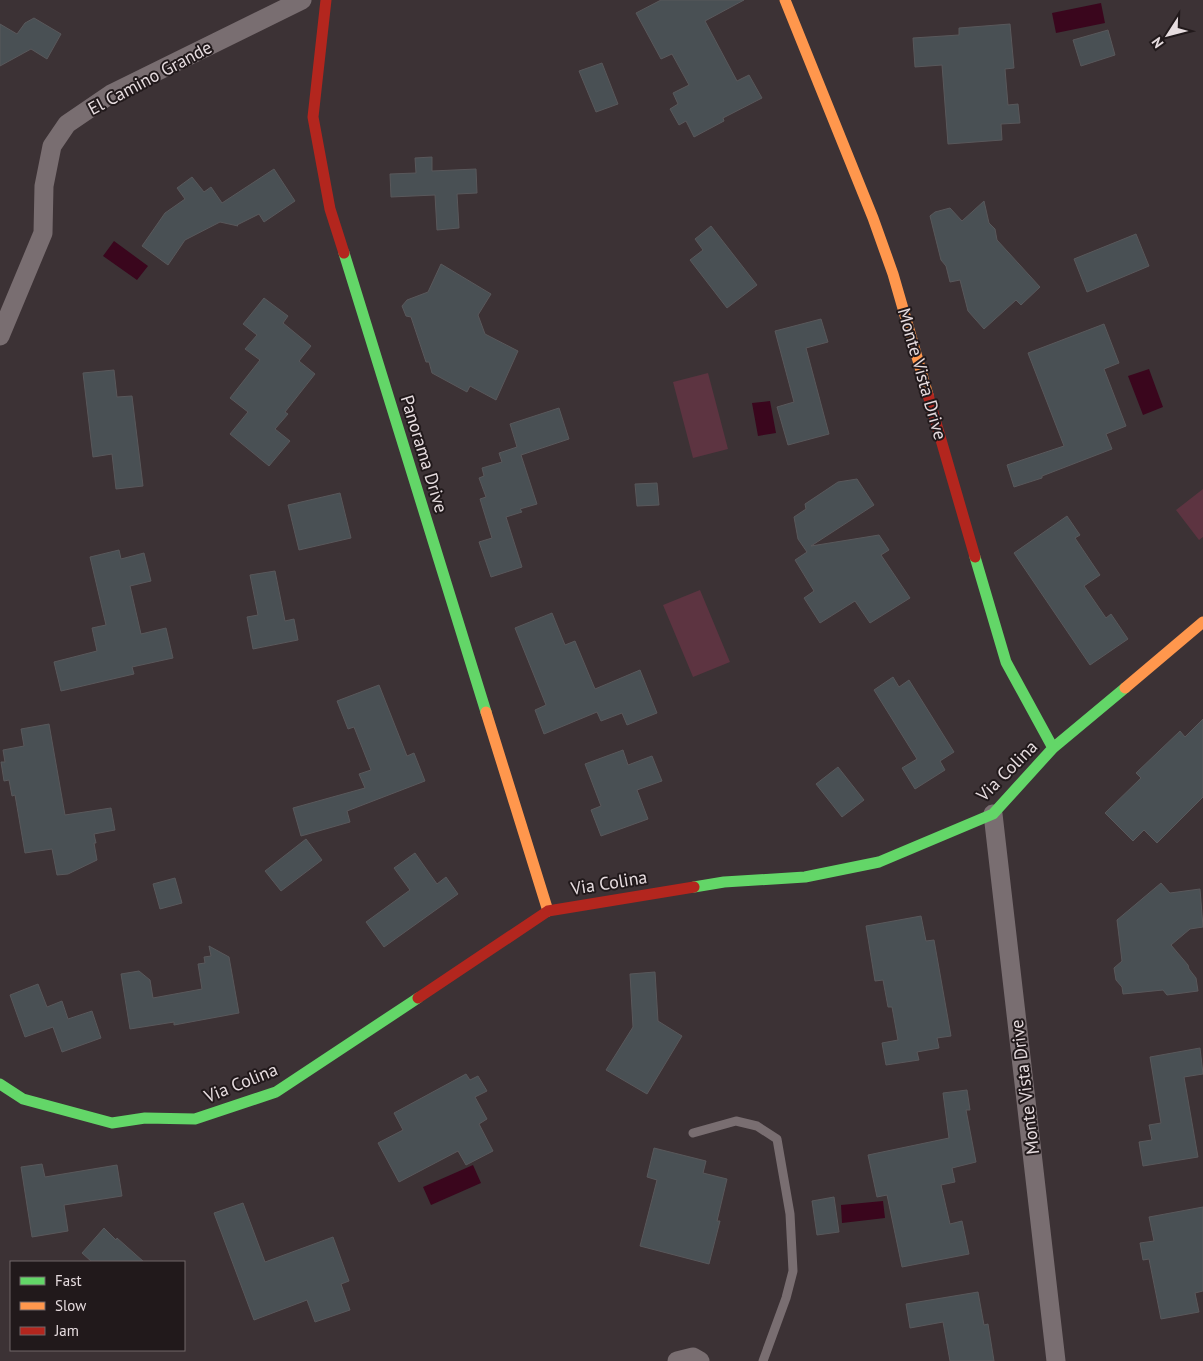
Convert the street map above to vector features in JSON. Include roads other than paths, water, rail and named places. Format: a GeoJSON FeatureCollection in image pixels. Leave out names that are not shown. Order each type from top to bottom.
{"type":"FeatureCollection","features":[{"type":"Feature","properties":{"kind":"street","name":"Panorama Drive"},"geometry":{"type":"LineString","coordinates":[[326,0],[313,117],[330,209],[548,911]]}},
{"type":"Feature","properties":{"kind":"street","name":"Monte Vista Drive"},"geometry":{"type":"LineString","coordinates":[[786,0],[873,218],[893,274],[1006,662],[1053,748]]}},
{"type":"Feature","properties":{"kind":"street","name":"El Camino Grande"},"geometry":{"type":"LineString","coordinates":[[0,336],[43,233],[44,186],[52,146],[67,124],[111,94],[296,1]]}},
{"type":"Feature","properties":{"kind":"street","name":"Via Colina"},"geometry":{"type":"LineString","coordinates":[[0,1084],[22,1099],[112,1123],[145,1118],[195,1119],[276,1092],[548,911],[724,882],[806,876],[879,862],[993,814],[1053,748],[1203,622]]}},
{"type":"Feature","properties":{"kind":"street","name":"Monte Vista Drive"},"geometry":{"type":"LineString","coordinates":[[993,814],[1056,1361]]}},
{"type":"Feature","properties":{"kind":"street"},"geometry":{"type":"LineString","coordinates":[[677,1361],[693,1357],[700,1361]]}},
{"type":"Feature","properties":{"kind":"lane"},"geometry":{"type":"LineString","coordinates":[[693,1133],[736,1121],[757,1126],[777,1139],[790,1214],[793,1272],[786,1298],[763,1361]]}}]}
